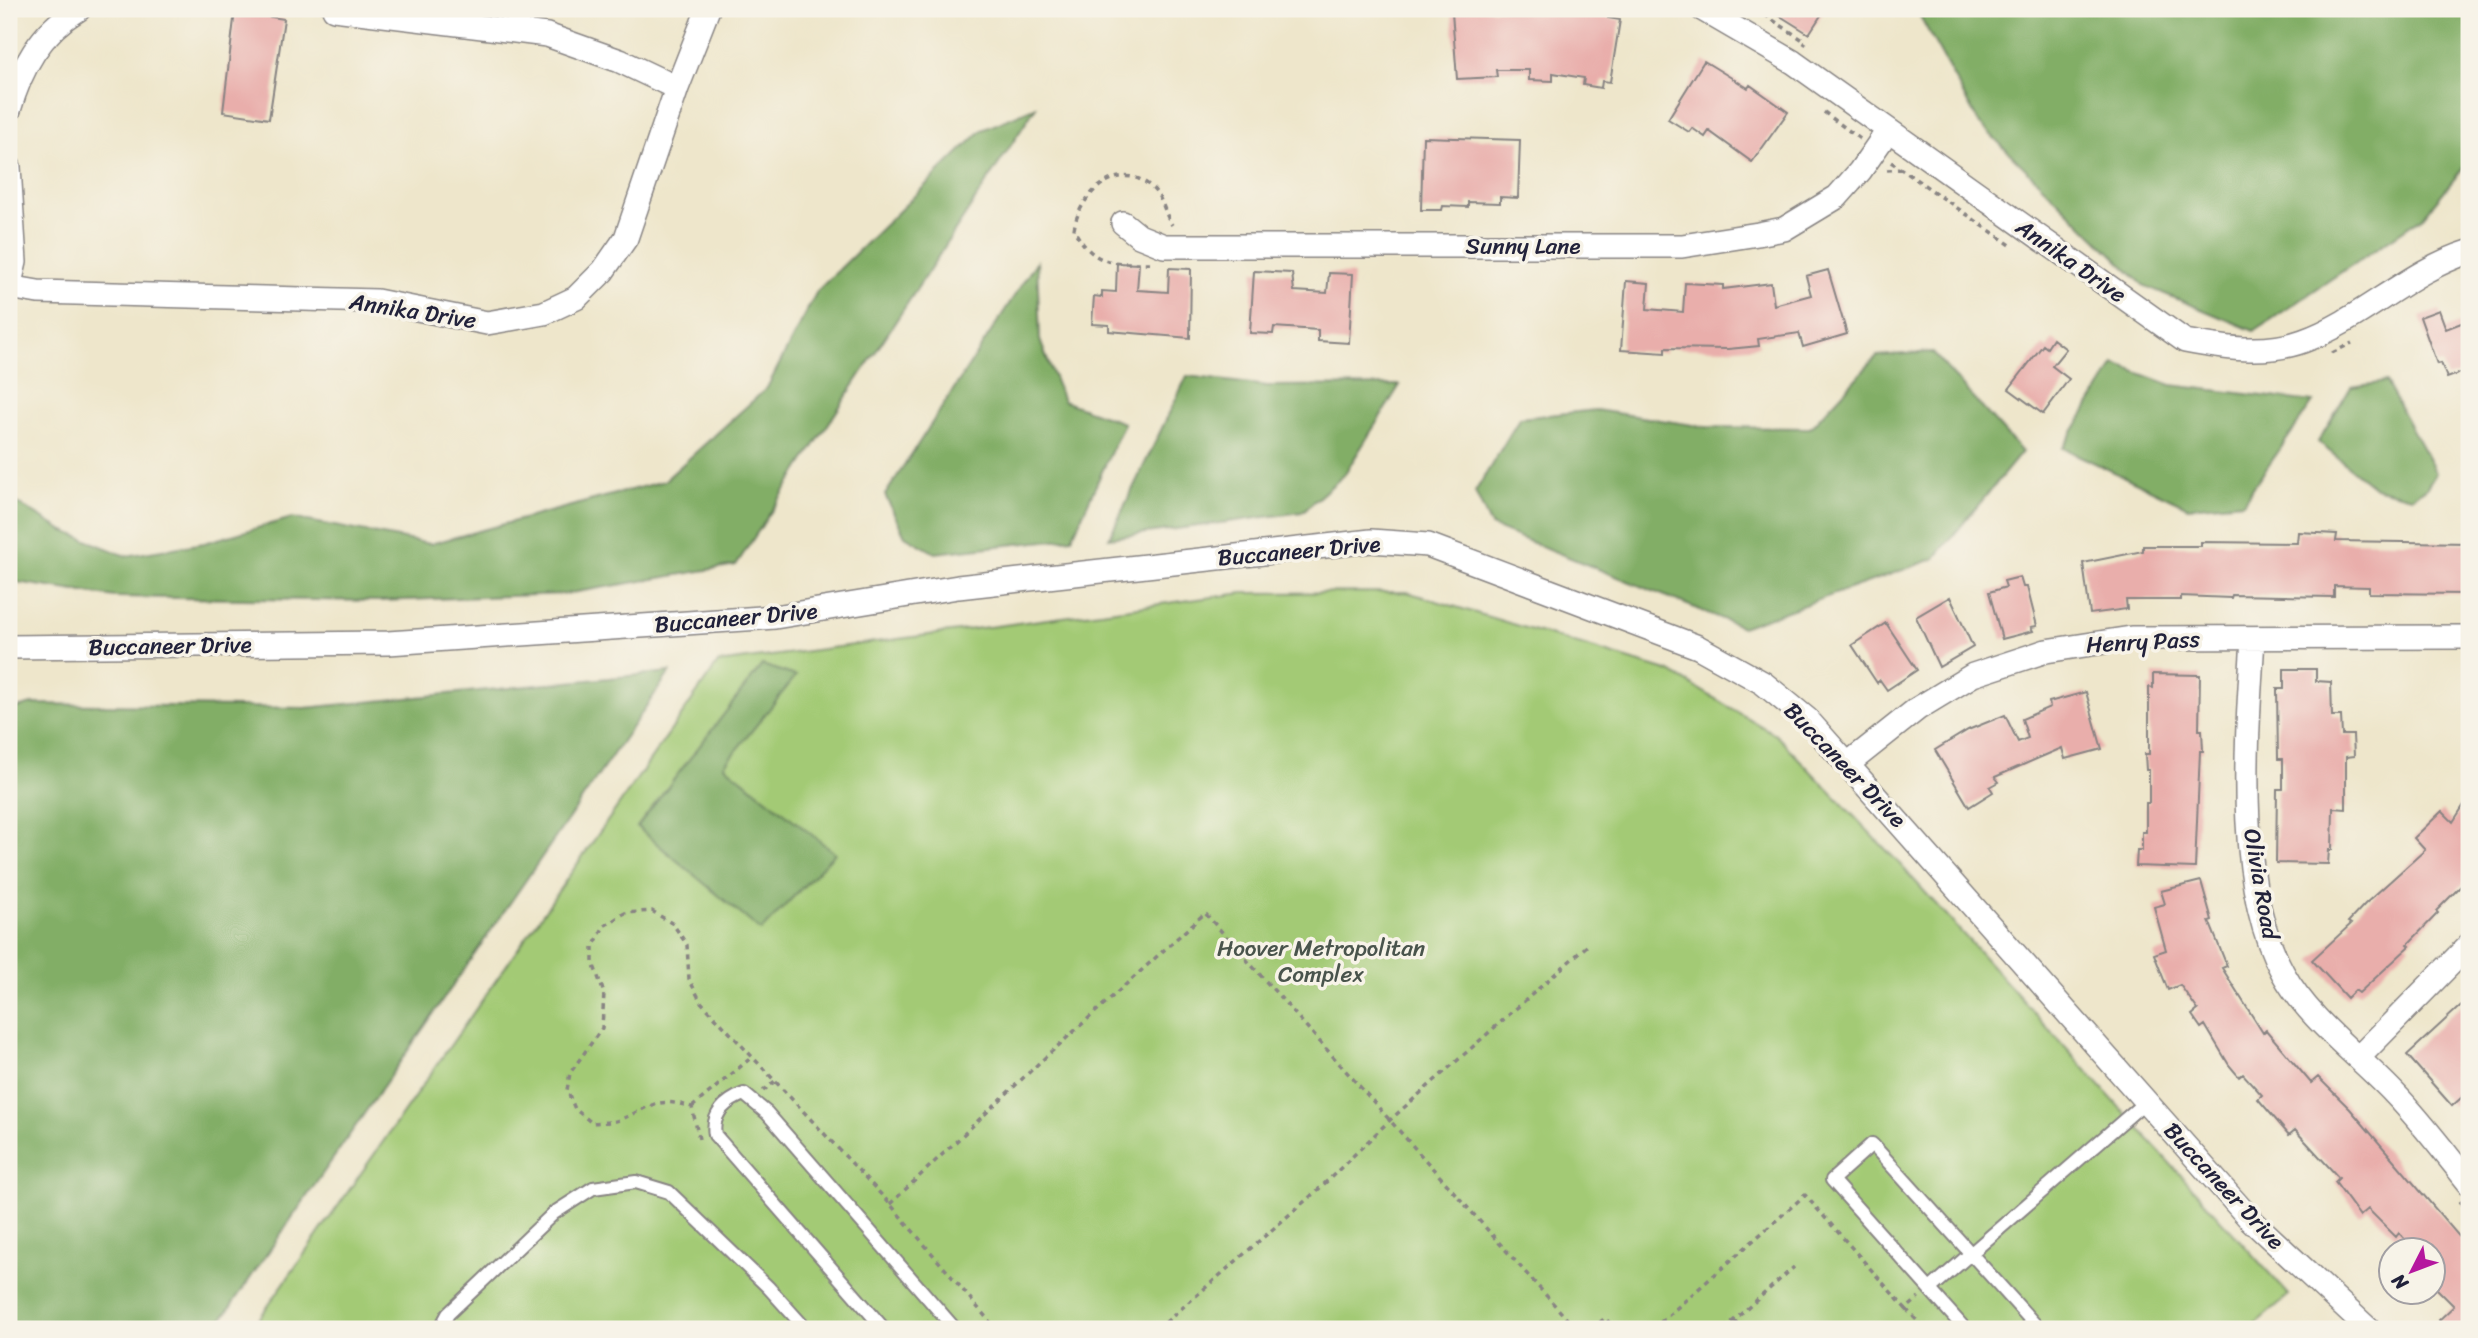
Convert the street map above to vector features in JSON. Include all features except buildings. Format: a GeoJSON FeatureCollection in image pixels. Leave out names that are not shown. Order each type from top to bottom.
{"type":"FeatureCollection","features":[{"type":"Feature","properties":{"kind":"street"},"geometry":{"type":"LineString","coordinates":[[9,110],[18,81],[33,52],[48,32],[79,9]]}},
{"type":"Feature","properties":{"kind":"street"},"geometry":{"type":"LineString","coordinates":[[334,9],[547,35],[620,61],[677,88]]}},
{"type":"Feature","properties":{"kind":"street","name":"Annika Drive"},"geometry":{"type":"LineString","coordinates":[[9,287],[38,292],[377,301],[487,323],[544,313],[576,298],[603,271],[626,238],[677,88],[708,9]]}},
{"type":"Feature","properties":{"kind":"street","name":"Annika Drive"},"geometry":{"type":"LineString","coordinates":[[1702,9],[1793,62],[1887,132],[2185,341],[2237,350],[2300,342],[2341,324],[2421,273],[2469,253]]}},
{"type":"Feature","properties":{"kind":"street","name":"Sunny Lane"},"geometry":{"type":"LineString","coordinates":[[1124,223],[1139,236],[1164,246],[1682,246],[1784,229],[1809,216],[1837,197],[1860,171],[1887,132]]}},
{"type":"Feature","properties":{"kind":"street"},"geometry":{"type":"LineString","coordinates":[[9,167],[15,262],[9,287]]}},
{"type":"Feature","properties":{"kind":"street","name":"Buccaneer Drive"},"geometry":{"type":"LineString","coordinates":[[9,647],[388,643],[762,618],[999,582],[1383,542],[1428,545],[1698,647],[1763,683],[1807,719],[1849,763],[2250,1219],[2377,1325]]}},
{"type":"Feature","properties":{"kind":"street","name":"Henry Pass"},"geometry":{"type":"LineString","coordinates":[[1849,763],[1917,709],[1973,675],[2011,660],[2080,644],[2131,638],[2469,637]]}},
{"type":"Feature","properties":{"kind":"street","name":"Olivia Road"},"geometry":{"type":"LineString","coordinates":[[2253,639],[2246,786],[2263,925],[2283,974],[2315,1013],[2397,1095],[2461,1187]]}},
{"type":"Feature","properties":{"kind":"street"},"geometry":{"type":"LineString","coordinates":[[2359,1057],[2469,944]]}},
{"type":"Feature","properties":{"kind":"lane"},"geometry":{"type":"LineString","coordinates":[[884,1329],[715,1135],[713,1124],[720,1110],[732,1098],[744,1094],[767,1112],[955,1329]]}},
{"type":"Feature","properties":{"kind":"lane"},"geometry":{"type":"LineString","coordinates":[[1928,1287],[1971,1254],[2145,1102]]}},
{"type":"Feature","properties":{"kind":"lane"},"geometry":{"type":"LineString","coordinates":[[1965,1329],[1832,1180],[1872,1144],[2039,1329]]}},
{"type":"Feature","properties":{"kind":"lane"},"geometry":{"type":"LineString","coordinates":[[440,1329],[448,1314],[554,1213],[593,1188],[636,1182],[669,1192],[768,1287],[806,1329]]}},
{"type":"Feature","properties":{"kind":"path"},"geometry":{"type":"LineString","coordinates":[[890,1204],[1039,1063],[1205,913],[1576,1329]]}},
{"type":"Feature","properties":{"kind":"path"},"geometry":{"type":"LineString","coordinates":[[1158,1329],[1320,1188],[1390,1119],[1589,944]]}},
{"type":"Feature","properties":{"kind":"path"},"geometry":{"type":"LineString","coordinates":[[692,1107],[752,1057]]}},
{"type":"Feature","properties":{"kind":"path"},"geometry":{"type":"LineString","coordinates":[[2461,1187],[2469,1213]]}},
{"type":"Feature","properties":{"kind":"path"},"geometry":{"type":"LineString","coordinates":[[1653,1329],[1805,1195],[1925,1329]]}},
{"type":"Feature","properties":{"kind":"path"},"geometry":{"type":"LineString","coordinates":[[1724,1329],[1794,1266]]}},
{"type":"Feature","properties":{"kind":"path"},"geometry":{"type":"LineString","coordinates":[[1906,1309],[1922,1296],[1928,1287]]}},
{"type":"Feature","properties":{"kind":"path"},"geometry":{"type":"LineString","coordinates":[[1592,1329],[1605,1318],[1615,1329]]}},
{"type":"Feature","properties":{"kind":"path"},"geometry":{"type":"LineString","coordinates":[[1734,1320],[1742,1329]]}},
{"type":"Feature","properties":{"kind":"path"},"geometry":{"type":"LineString","coordinates":[[2377,1325],[2395,1329]]}},
{"type":"Feature","properties":{"kind":"green space"},"geometry":{"type":"Polygon","coordinates":[[[1916,9],[2469,9],[2469,161],[2423,217],[2254,331],[2143,285],[1979,123],[1916,9]]]}},
{"type":"Feature","properties":{"kind":"green space"},"geometry":{"type":"Polygon","coordinates":[[[1036,107],[736,565],[565,594],[379,601],[115,597],[9,581],[9,498],[62,530],[126,556],[204,543],[292,518],[430,544],[664,481],[767,388],[817,291],[982,130],[1036,107]]]}},
{"type":"Feature","properties":{"kind":"green space"},"geometry":{"type":"Polygon","coordinates":[[[1037,261],[1040,340],[1063,401],[1124,423],[1072,538],[935,553],[905,536],[885,495],[1037,261]]]}},
{"type":"Feature","properties":{"kind":"green space"},"geometry":{"type":"Polygon","coordinates":[[[1932,352],[2022,452],[1934,559],[1742,627],[1491,526],[1475,492],[1520,418],[1596,410],[1706,427],[1810,428],[1877,356],[1932,352]]]}},
{"type":"Feature","properties":{"kind":"green space"},"geometry":{"type":"Polygon","coordinates":[[[2115,364],[2171,385],[2313,402],[2243,502],[2188,507],[2063,448],[2115,364]]]}},
{"type":"Feature","properties":{"kind":"green space"},"geometry":{"type":"Polygon","coordinates":[[[1187,376],[1267,386],[1400,385],[1344,475],[1302,512],[1109,538],[1187,376]]]}},
{"type":"Feature","properties":{"kind":"green space"},"geometry":{"type":"Polygon","coordinates":[[[2386,382],[2436,473],[2426,488],[2412,497],[2375,488],[2318,442],[2351,387],[2386,382]]]}},
{"type":"Feature","properties":{"kind":"green space","name":"Hoover Metropolitan Complex"},"geometry":{"type":"Polygon","coordinates":[[[1407,592],[1670,672],[1776,735],[1896,860],[2289,1295],[2249,1329],[252,1329],[718,663],[1243,593],[1407,592]]]}},
{"type":"Feature","properties":{"kind":"green space"},"geometry":{"type":"Polygon","coordinates":[[[762,665],[796,676],[724,765],[835,853],[761,931],[637,827],[762,665]]]}},
{"type":"Feature","properties":{"kind":"green space"},"geometry":{"type":"Polygon","coordinates":[[[670,672],[215,1329],[9,1329],[9,710],[32,704],[305,708],[670,672]]]}}]}
